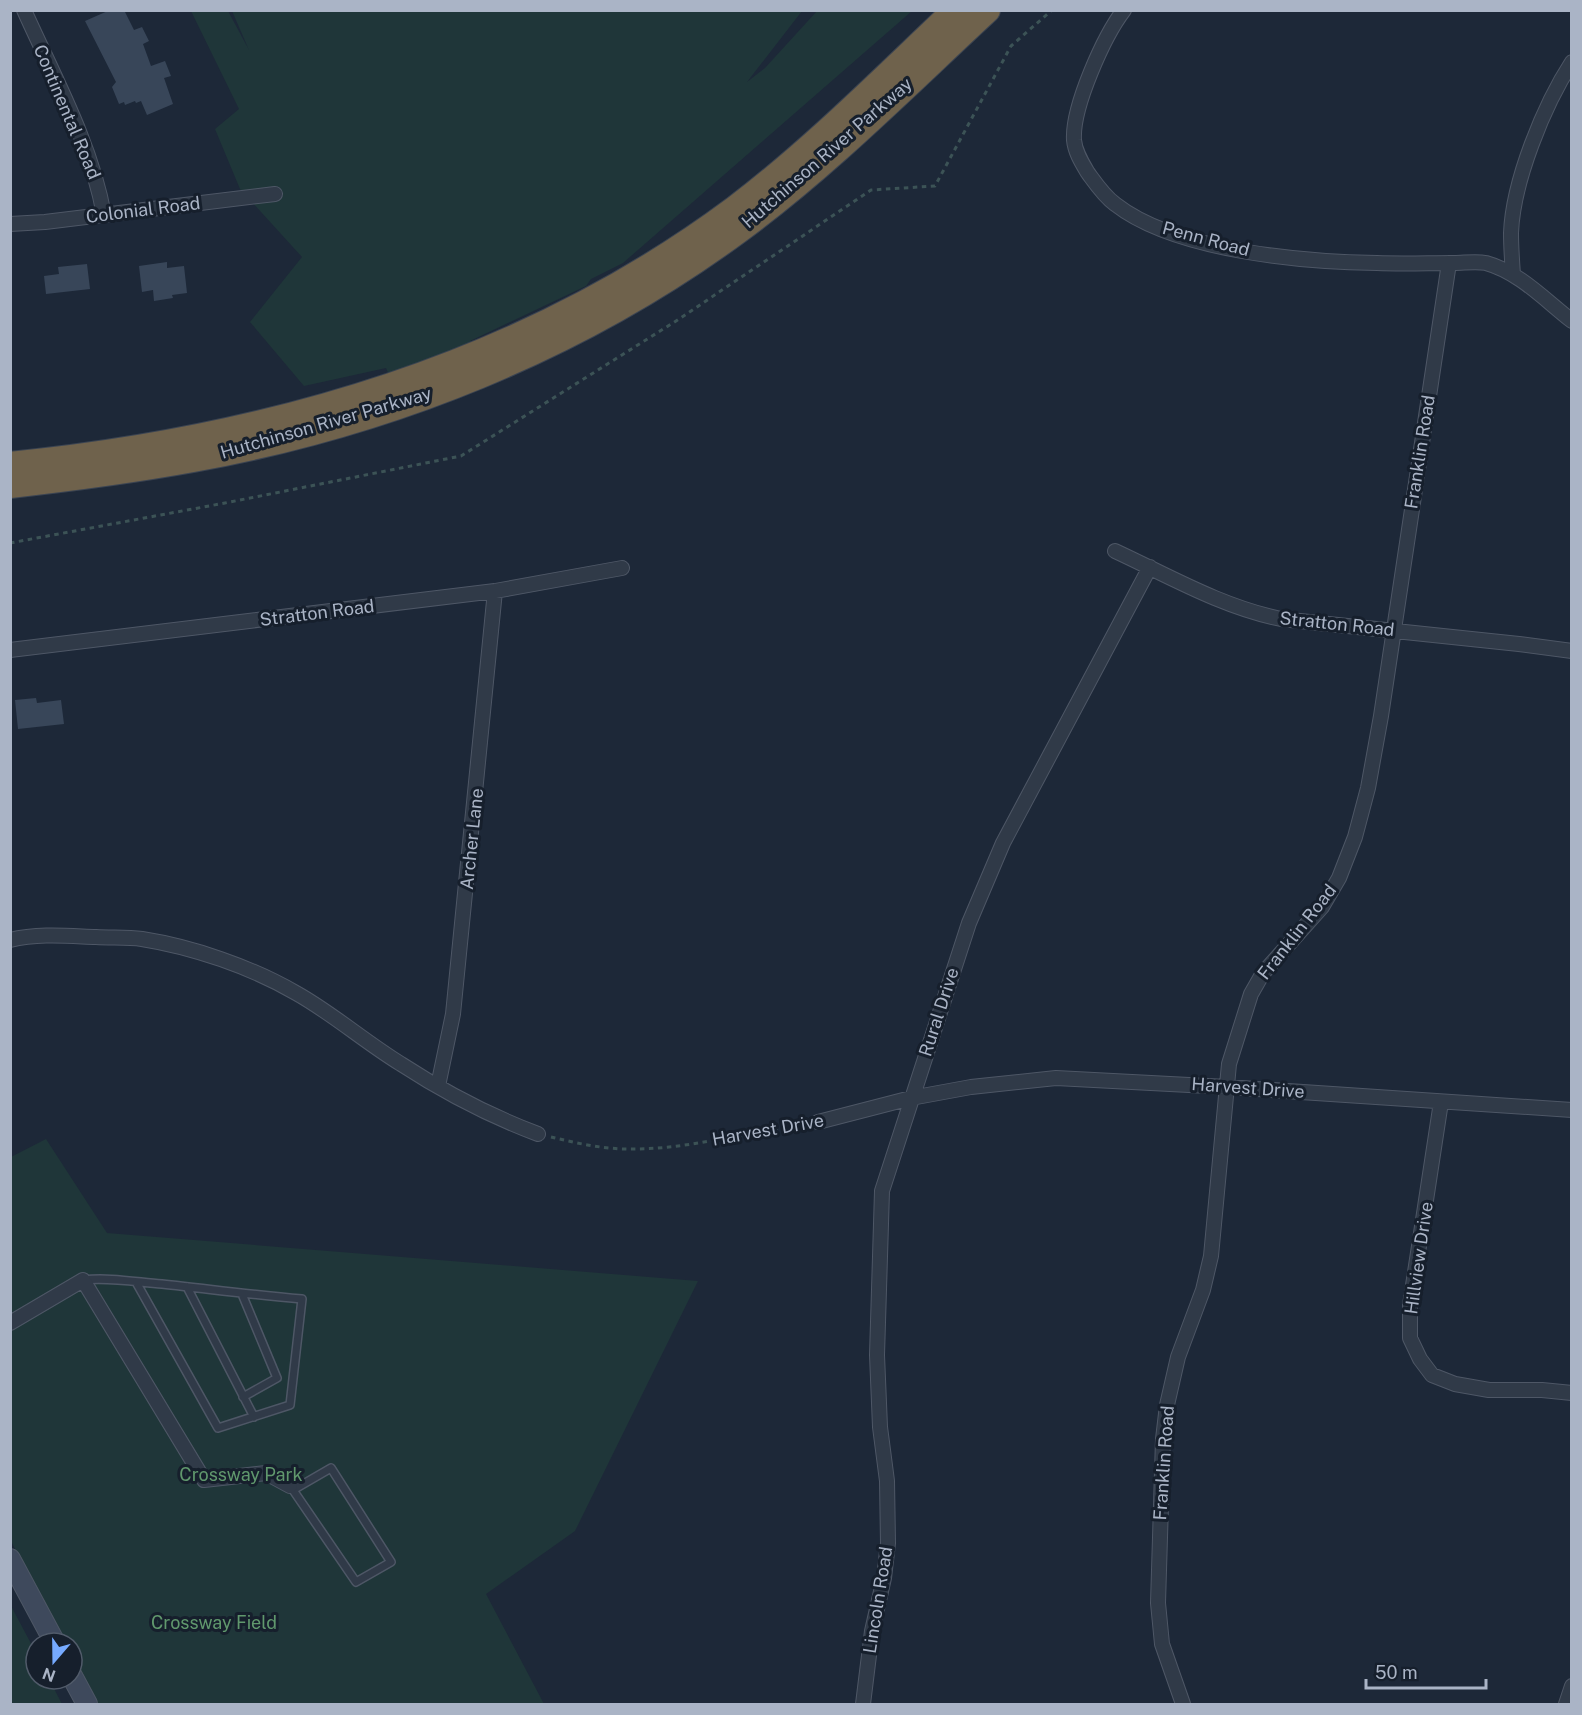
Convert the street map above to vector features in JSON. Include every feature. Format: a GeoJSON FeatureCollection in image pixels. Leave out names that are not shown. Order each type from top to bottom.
{"type":"FeatureCollection","features":[{"type":"Feature","properties":{"kind":"highway","name":"Hutchinson River Parkway"},"geometry":{"type":"LineString","coordinates":[[10,465],[147,447],[313,411],[426,375],[533,331],[626,280],[685,244],[734,209],[779,174],[956,10]]}},
{"type":"Feature","properties":{"kind":"highway","name":"Hutchinson River Parkway"},"geometry":{"type":"LineString","coordinates":[[10,485],[137,469],[196,459],[269,442],[428,396],[536,351],[591,324],[642,295],[693,263],[741,228],[831,154],[987,10]]}},
{"type":"Feature","properties":{"kind":"street","name":"Continental Road"},"geometry":{"type":"LineString","coordinates":[[24,10],[83,140],[97,179],[104,215]]}},
{"type":"Feature","properties":{"kind":"street","name":"Penn Road"},"geometry":{"type":"LineString","coordinates":[[1124,10],[1092,70],[1075,119],[1074,142],[1081,163],[1095,183],[1114,203],[1135,217],[1168,232],[1284,258],[1376,263],[1482,262],[1504,269],[1572,321]]}},
{"type":"Feature","properties":{"kind":"street"},"geometry":{"type":"LineString","coordinates":[[1513,275],[1511,232],[1515,204],[1533,138],[1572,62]]}},
{"type":"Feature","properties":{"kind":"street","name":"Colonial Road"},"geometry":{"type":"LineString","coordinates":[[10,224],[45,222],[276,194]]}},
{"type":"Feature","properties":{"kind":"street","name":"Franklin Road"},"geometry":{"type":"LineString","coordinates":[[1183,1704],[1162,1644],[1158,1603],[1163,1439],[1167,1405],[1178,1357],[1203,1290],[1211,1256],[1229,1064],[1251,993],[1263,973],[1322,907],[1340,878],[1355,837],[1368,788],[1449,263]]}},
{"type":"Feature","properties":{"kind":"street","name":"Stratton Road"},"geometry":{"type":"LineString","coordinates":[[1115,551],[1212,597],[1253,613],[1281,619],[1572,651]]}},
{"type":"Feature","properties":{"kind":"street","name":"Rural Drive"},"geometry":{"type":"LineString","coordinates":[[887,1496],[880,1427],[877,1355],[882,1191],[969,923],[1003,843],[1150,567]]}},
{"type":"Feature","properties":{"kind":"street","name":"Stratton Road"},"geometry":{"type":"LineString","coordinates":[[10,650],[495,591],[622,568]]}},
{"type":"Feature","properties":{"kind":"street","name":"Archer Lane"},"geometry":{"type":"LineString","coordinates":[[438,1086],[453,1014],[495,591]]}},
{"type":"Feature","properties":{"kind":"street"},"geometry":{"type":"LineString","coordinates":[[10,940],[27,936],[60,935],[141,939],[214,957],[259,974],[297,993],[401,1065],[512,1124],[538,1134]]}},
{"type":"Feature","properties":{"kind":"street","name":"Harvest Drive"},"geometry":{"type":"LineString","coordinates":[[818,1122],[911,1098],[971,1087],[1056,1077],[1572,1110]]}},
{"type":"Feature","properties":{"kind":"street","name":"Hillview Drive"},"geometry":{"type":"LineString","coordinates":[[1441,1101],[1410,1305],[1410,1338],[1420,1359],[1432,1375],[1455,1384],[1489,1390],[1542,1390],[1572,1393]]}},
{"type":"Feature","properties":{"kind":"street"},"geometry":{"type":"LineString","coordinates":[[10,1323],[83,1280],[204,1480],[266,1473],[292,1488]]}},
{"type":"Feature","properties":{"kind":"street","name":"Lincoln Road"},"geometry":{"type":"LineString","coordinates":[[862,1704],[872,1632],[885,1578],[888,1543],[887,1496]]}},
{"type":"Feature","properties":{"kind":"street"},"geometry":{"type":"LineString","coordinates":[[10,1559],[49,1631]]}},
{"type":"Feature","properties":{"kind":"street"},"geometry":{"type":"LineString","coordinates":[[1566,1704],[1572,1686]]}},
{"type":"Feature","properties":{"kind":"lane"},"geometry":{"type":"LineString","coordinates":[[83,1280],[100,1278],[302,1299],[290,1405],[218,1428],[136,1282]]}},
{"type":"Feature","properties":{"kind":"lane"},"geometry":{"type":"LineString","coordinates":[[187,1287],[254,1417]]}},
{"type":"Feature","properties":{"kind":"lane"},"geometry":{"type":"LineString","coordinates":[[242,1294],[277,1378],[243,1397]]}},
{"type":"Feature","properties":{"kind":"lane"},"geometry":{"type":"LineString","coordinates":[[331,1468],[391,1562],[356,1582],[292,1488],[331,1468]]}},
{"type":"Feature","properties":{"kind":"path","name":"Harvest Drive"},"geometry":{"type":"LineString","coordinates":[[538,1134],[581,1144],[627,1149],[678,1146],[818,1122]]}},
{"type":"Feature","properties":{"kind":"green space"},"geometry":{"type":"Polygon","coordinates":[[[191,11],[228,11],[249,50],[232,11],[802,11],[747,82],[765,68],[817,11],[912,11],[623,263],[591,279],[586,286],[470,341],[472,349],[391,379],[386,368],[304,386],[250,322],[302,257],[240,189],[215,129],[239,109],[191,11]]]}},
{"type":"Feature","properties":{"kind":"green space","name":"Crossway Park"},"geometry":{"type":"Polygon","coordinates":[[[46,1139],[107,1233],[698,1281],[575,1531],[486,1594],[544,1704],[95,1704],[84,1685],[84,1631],[56,1631],[11,1541],[11,1157],[46,1139]]]}},
{"type":"Feature","properties":{"kind":"green space"},"geometry":{"type":"Polygon","coordinates":[[[10,1604],[24,1631],[24,1691],[55,1691],[62,1704],[11,1704],[10,1604]]]}},
{"type":"Feature","properties":{"kind":"building"},"geometry":{"type":"Polygon","coordinates":[[[110,10],[124,10],[134,30],[142,27],[149,41],[143,44],[151,66],[165,61],[171,76],[164,78],[173,104],[147,115],[141,101],[125,105],[124,102],[119,104],[112,87],[116,82],[85,21],[110,10]]]}},
{"type":"Feature","properties":{"kind":"building"},"geometry":{"type":"Polygon","coordinates":[[[167,262],[167,268],[184,266],[187,293],[154,301],[153,290],[142,292],[139,266],[167,262]]]}},
{"type":"Feature","properties":{"kind":"building"},"geometry":{"type":"Polygon","coordinates":[[[87,264],[90,289],[46,294],[44,276],[59,274],[58,267],[87,264]]]}},
{"type":"Feature","properties":{"kind":"building"},"geometry":{"type":"Polygon","coordinates":[[[36,698],[37,703],[61,700],[64,724],[18,729],[15,700],[36,698]]]}},
{"type":"Feature","properties":{"kind":"park label","name":"Crossway Field"},"geometry":{"type":"Point","coordinates":[214,1623]}}]}
